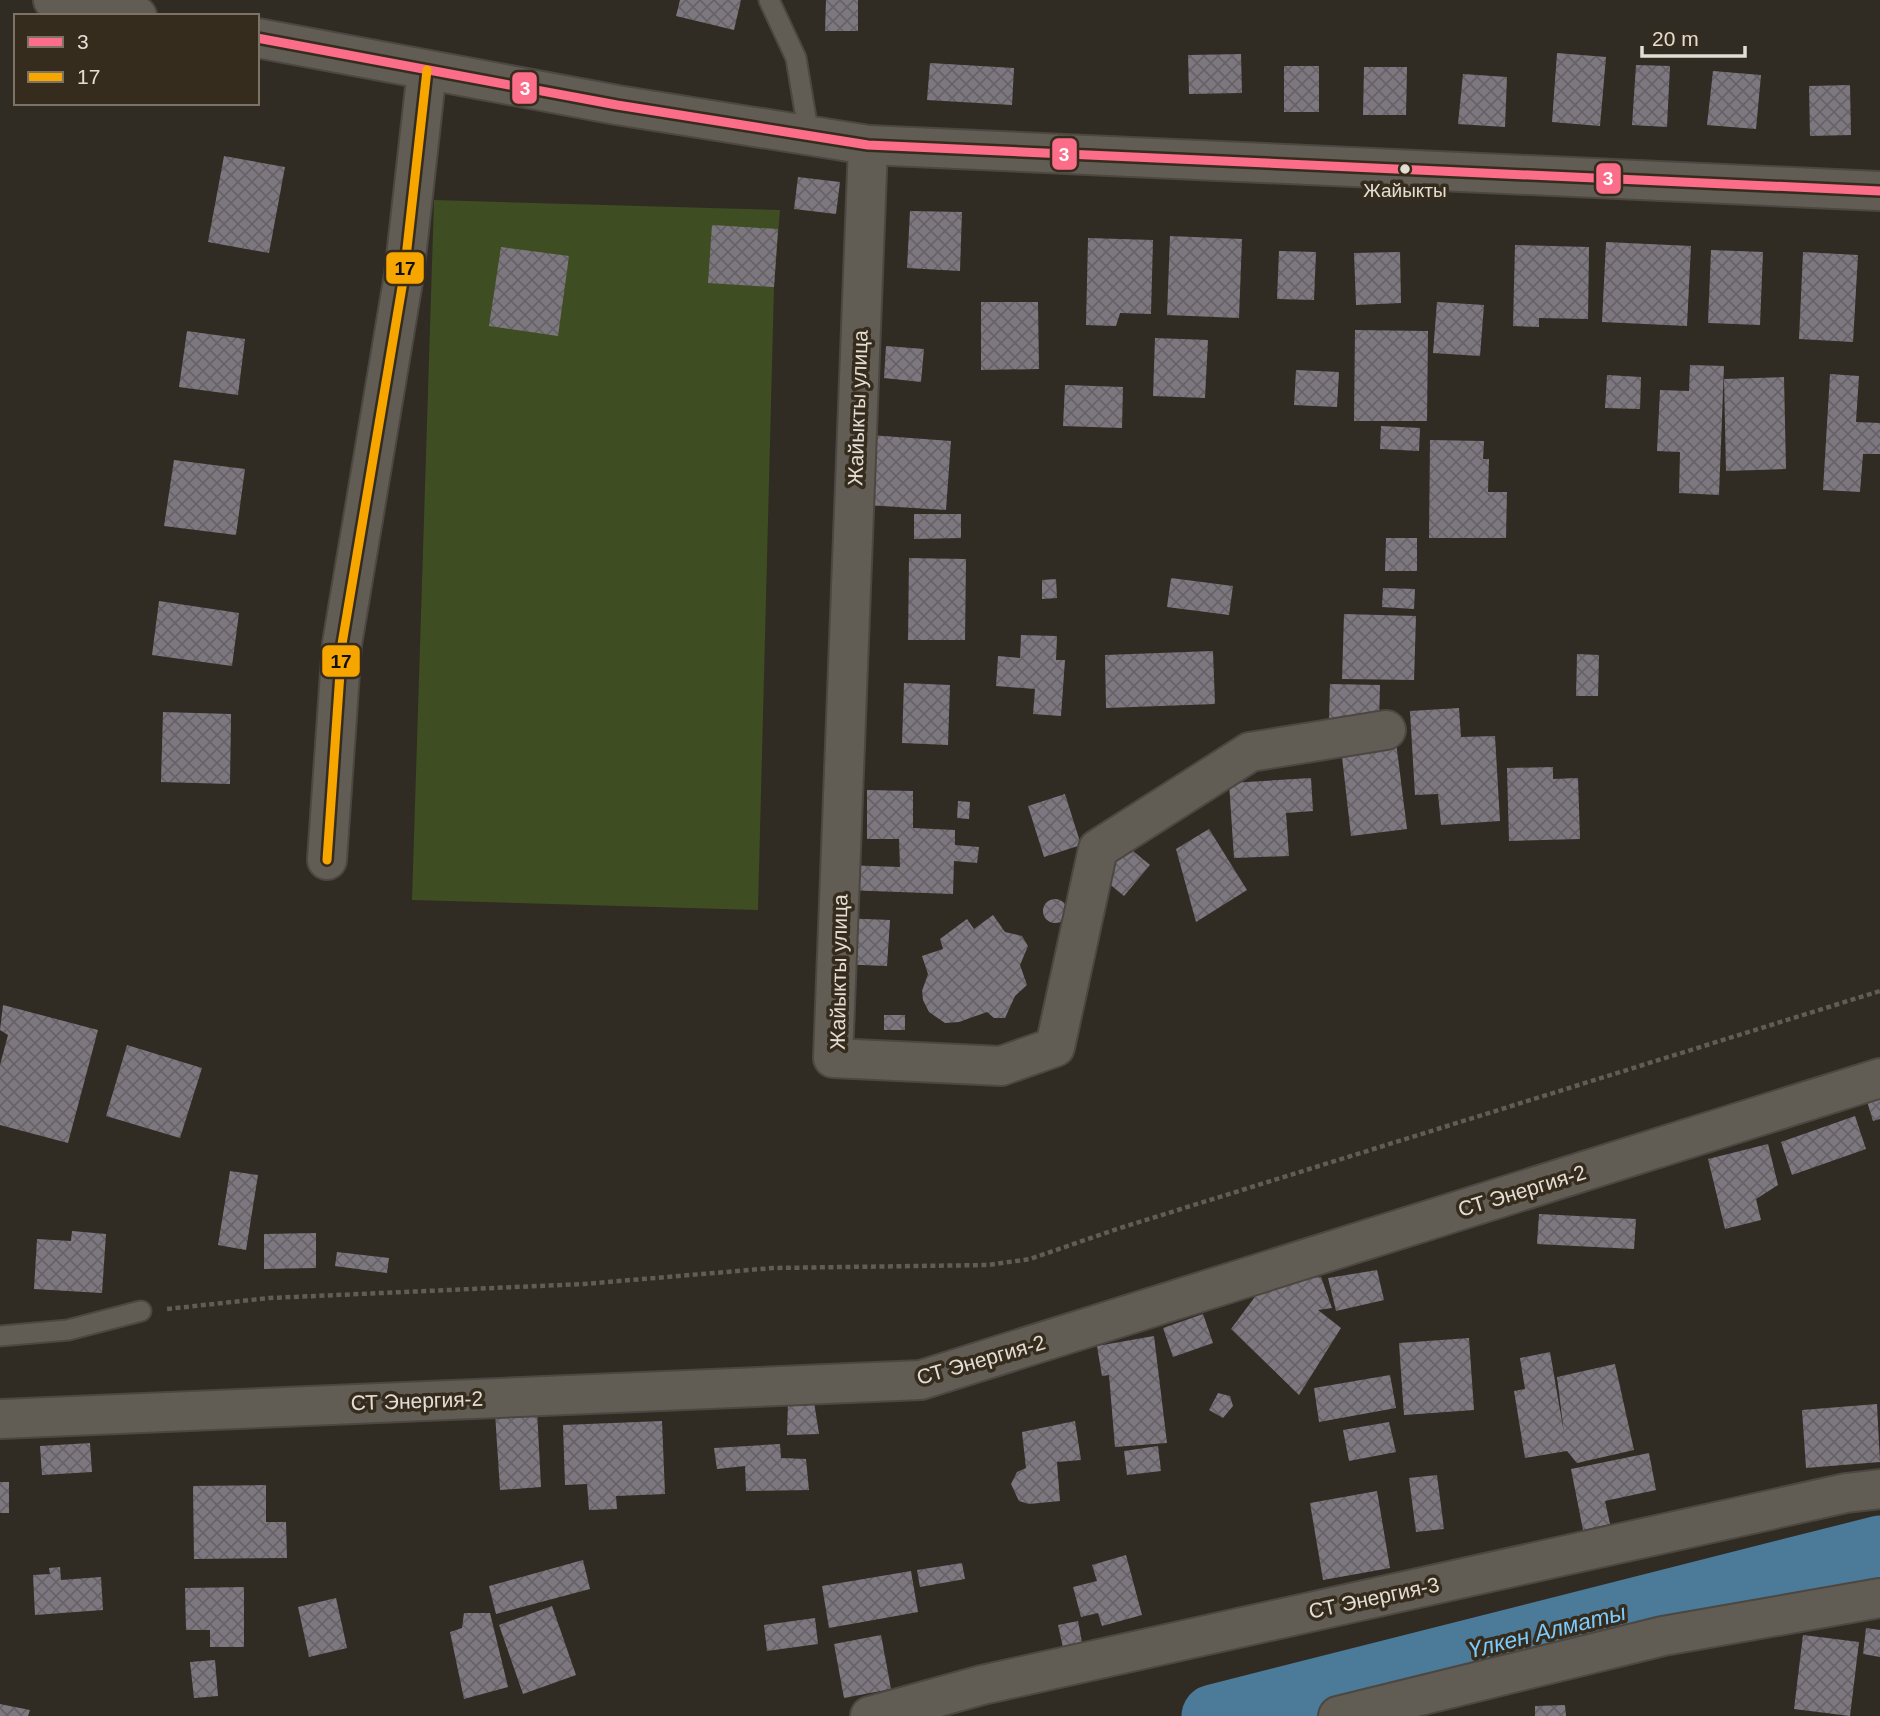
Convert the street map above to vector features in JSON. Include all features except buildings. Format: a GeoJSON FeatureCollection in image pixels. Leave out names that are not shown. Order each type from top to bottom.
{"type":"FeatureCollection","features":[{"type":"Feature","properties":{"kind":"street"},"geometry":{"type":"LineString","coordinates":[[53,0],[126,14]]}},
{"type":"Feature","properties":{"kind":"street"},"geometry":{"type":"LineString","coordinates":[[259,38],[617,105],[868,145],[1880,191]]}},
{"type":"Feature","properties":{"kind":"street"},"geometry":{"type":"LineString","coordinates":[[327,860],[342,644],[404,275],[427,70]]}},
{"type":"Feature","properties":{"kind":"street","name":"Жайыкты улица"},"geometry":{"type":"LineString","coordinates":[[868,145],[833,1058],[1001,1066],[1055,1047],[1098,849],[1250,751],[1386,730]]}},
{"type":"Feature","properties":{"kind":"street","name":"СТ Энергия-2"},"geometry":{"type":"LineString","coordinates":[[0,1419],[921,1380],[1880,1079]]}},
{"type":"Feature","properties":{"kind":"street","name":"СТ Энергия-3"},"geometry":{"type":"LineString","coordinates":[[870,1716],[982,1685],[1846,1493],[1880,1489]]}},
{"type":"Feature","properties":{"kind":"street"},"geometry":{"type":"LineString","coordinates":[[1338,1716],[1663,1636],[1880,1598]]}},
{"type":"Feature","properties":{"kind":"lane"},"geometry":{"type":"LineString","coordinates":[[769,0],[796,58],[809,136]]}},
{"type":"Feature","properties":{"kind":"lane"},"geometry":{"type":"LineString","coordinates":[[0,1336],[68,1330],[141,1311]]}},
{"type":"Feature","properties":{"kind":"path"},"geometry":{"type":"LineString","coordinates":[[141,1311],[269,1298],[584,1284],[774,1268],[988,1265],[1030,1259],[1880,990]]}},
{"type":"Feature","properties":{"kind":"green space"},"geometry":{"type":"Polygon","coordinates":[[[434,200],[780,210],[774,287],[758,910],[412,900],[434,200]]]}},
{"type":"Feature","properties":{"kind":"waterway","name":"Үлкен Алматы"},"geometry":{"type":"LineString","coordinates":[[1213,1716],[1880,1547]]}},
{"type":"Feature","properties":{"kind":"transit line","name":"3"},"geometry":{"type":"LineString","coordinates":[[259,38],[617,105],[868,145],[1880,191]]}},
{"type":"Feature","properties":{"kind":"transit line","name":"17"},"geometry":{"type":"LineString","coordinates":[[327,860],[342,644],[404,275],[427,70]]}},
{"type":"Feature","properties":{"kind":"place","name":"Жайыкты"},"geometry":{"type":"Point","coordinates":[1405,169]}}]}
